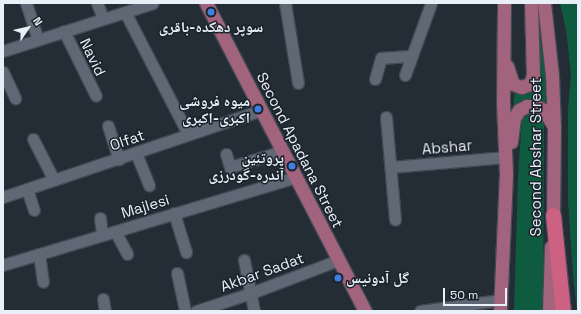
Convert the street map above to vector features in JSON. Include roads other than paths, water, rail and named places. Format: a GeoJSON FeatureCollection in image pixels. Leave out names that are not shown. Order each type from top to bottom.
{"type":"FeatureCollection","features":[{"type":"Feature","properties":{"kind":"highway"},"geometry":{"type":"LineString","coordinates":[[554,215],[563,311]]}},
{"type":"Feature","properties":{"kind":"main road","name":"Second Apadana Street"},"geometry":{"type":"LineString","coordinates":[[206,3],[365,311]]}},
{"type":"Feature","properties":{"kind":"main road","name":"Second Abshar Street"},"geometry":{"type":"LineString","coordinates":[[500,306],[506,174],[504,3]]}},
{"type":"Feature","properties":{"kind":"main road"},"geometry":{"type":"LineString","coordinates":[[504,59],[513,84],[521,87],[530,84],[533,75],[531,3]]}},
{"type":"Feature","properties":{"kind":"main road","name":"Second Abshar Street"},"geometry":{"type":"LineString","coordinates":[[544,3],[552,75],[554,127],[554,215],[549,311]]}},
{"type":"Feature","properties":{"kind":"main road"},"geometry":{"type":"LineString","coordinates":[[506,174],[514,118],[519,110],[527,106],[536,106],[544,110],[554,127]]}},
{"type":"Feature","properties":{"kind":"street"},"geometry":{"type":"LineString","coordinates":[[26,3],[38,39]]}},
{"type":"Feature","properties":{"kind":"street"},"geometry":{"type":"LineString","coordinates":[[97,3],[102,19]]}},
{"type":"Feature","properties":{"kind":"street"},"geometry":{"type":"LineString","coordinates":[[3,51],[153,3]]}},
{"type":"Feature","properties":{"kind":"street"},"geometry":{"type":"LineString","coordinates":[[285,3],[298,83]]}},
{"type":"Feature","properties":{"kind":"street"},"geometry":{"type":"LineString","coordinates":[[405,75],[431,3]]}},
{"type":"Feature","properties":{"kind":"street"},"geometry":{"type":"LineString","coordinates":[[126,12],[188,134]]}},
{"type":"Feature","properties":{"kind":"street","name":"Navid"},"geometry":{"type":"LineString","coordinates":[[64,31],[96,96]]}},
{"type":"Feature","properties":{"kind":"street"},"geometry":{"type":"LineString","coordinates":[[375,79],[381,58],[412,56]]}},
{"type":"Feature","properties":{"kind":"street"},"geometry":{"type":"LineString","coordinates":[[3,72],[15,98]]}},
{"type":"Feature","properties":{"kind":"street","name":"Olfat"},"geometry":{"type":"LineString","coordinates":[[3,197],[261,110]]}},
{"type":"Feature","properties":{"kind":"street"},"geometry":{"type":"LineString","coordinates":[[386,117],[395,220]]}},
{"type":"Feature","properties":{"kind":"street"},"geometry":{"type":"LineString","coordinates":[[108,126],[119,159]]}},
{"type":"Feature","properties":{"kind":"street"},"geometry":{"type":"LineString","coordinates":[[33,139],[54,180]]}},
{"type":"Feature","properties":{"kind":"street"},"geometry":{"type":"LineString","coordinates":[[226,154],[230,167],[282,151]]}},
{"type":"Feature","properties":{"kind":"street"},"geometry":{"type":"LineString","coordinates":[[136,153],[149,185]]}},
{"type":"Feature","properties":{"kind":"street","name":"Abshar"},"geometry":{"type":"LineString","coordinates":[[390,167],[506,157]]}},
{"type":"Feature","properties":{"kind":"street","name":"Majlesi"},"geometry":{"type":"LineString","coordinates":[[3,265],[296,177]]}},
{"type":"Feature","properties":{"kind":"street"},"geometry":{"type":"LineString","coordinates":[[26,189],[34,210]]}},
{"type":"Feature","properties":{"kind":"street"},"geometry":{"type":"LineString","coordinates":[[174,213],[186,252]]}},
{"type":"Feature","properties":{"kind":"street"},"geometry":{"type":"LineString","coordinates":[[100,218],[102,235]]}},
{"type":"Feature","properties":{"kind":"street"},"geometry":{"type":"LineString","coordinates":[[115,231],[127,254]]}},
{"type":"Feature","properties":{"kind":"street"},"geometry":{"type":"LineString","coordinates":[[39,254],[43,282]]}},
{"type":"Feature","properties":{"kind":"street"},"geometry":{"type":"LineString","coordinates":[[244,260],[254,311]]}},
{"type":"Feature","properties":{"kind":"street","name":"Akbar Sadat"},"geometry":{"type":"LineString","coordinates":[[196,311],[251,293],[339,260]]}},
{"type":"Feature","properties":{"kind":"street"},"geometry":{"type":"LineString","coordinates":[[177,273],[185,311]]}},
{"type":"Feature","properties":{"kind":"street"},"geometry":{"type":"LineString","coordinates":[[103,299],[105,311]]}},
{"type":"Feature","properties":{"kind":"street"},"geometry":{"type":"LineString","coordinates":[[420,311],[500,306]]}},
{"type":"Feature","properties":{"kind":"place","name":"سوپر دهکده-باقری"},"geometry":{"type":"Point","coordinates":[211,12]}},
{"type":"Feature","properties":{"kind":"place","name":"میوه فروشی اکبری-اکبری"},"geometry":{"type":"Point","coordinates":[258,109]}},
{"type":"Feature","properties":{"kind":"place","name":"پروتئین آندره-گودرزی"},"geometry":{"type":"Point","coordinates":[292,166]}},
{"type":"Feature","properties":{"kind":"place","name":"گل آدونیس"},"geometry":{"type":"Point","coordinates":[338,278]}}]}
